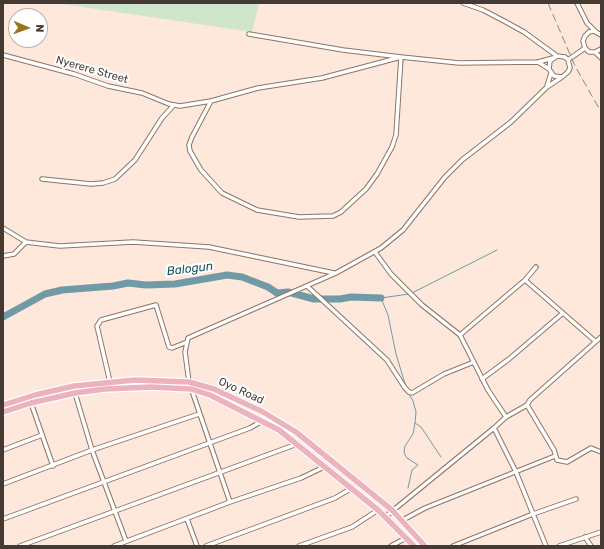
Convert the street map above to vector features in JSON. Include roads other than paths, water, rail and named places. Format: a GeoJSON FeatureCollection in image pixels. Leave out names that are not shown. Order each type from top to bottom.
{"type":"FeatureCollection","features":[{"type":"Feature","properties":{"kind":"main road","name":"Oyo Road"},"geometry":{"type":"LineString","coordinates":[[3,405],[35,394],[63,388],[110,382],[150,380],[189,382],[229,395],[283,423],[392,510],[425,546]]}},
{"type":"Feature","properties":{"kind":"main road","name":"Oyo Road"},"geometry":{"type":"LineString","coordinates":[[3,412],[31,403],[75,393],[105,389],[151,387],[191,389],[210,395],[263,421],[279,430],[298,444],[378,510],[414,546]]}},
{"type":"Feature","properties":{"kind":"street"},"geometry":{"type":"LineString","coordinates":[[463,3],[483,10],[524,32],[555,57]]}},
{"type":"Feature","properties":{"kind":"street"},"geometry":{"type":"LineString","coordinates":[[577,3],[587,23],[600,33]]}},
{"type":"Feature","properties":{"kind":"street"},"geometry":{"type":"LineString","coordinates":[[587,23],[586,34],[583,41],[585,48],[589,52],[595,52],[601,49]]}},
{"type":"Feature","properties":{"kind":"street"},"geometry":{"type":"LineString","coordinates":[[586,34],[592,31],[600,33]]}},
{"type":"Feature","properties":{"kind":"street"},"geometry":{"type":"LineString","coordinates":[[230,502],[208,442],[189,382],[185,364],[185,352],[188,338],[336,273],[374,252],[403,230],[444,177],[462,160],[511,122],[547,87],[568,72],[570,64],[568,60],[561,56],[538,62],[458,63],[343,50],[250,34]]}},
{"type":"Feature","properties":{"kind":"street"},"geometry":{"type":"LineString","coordinates":[[568,60],[585,48]]}},
{"type":"Feature","properties":{"kind":"street"},"geometry":{"type":"LineString","coordinates":[[595,52],[601,58]]}},
{"type":"Feature","properties":{"kind":"street","name":"Nyerere Street"},"geometry":{"type":"LineString","coordinates":[[3,55],[74,74],[108,86],[142,93],[174,105]]}},
{"type":"Feature","properties":{"kind":"street"},"geometry":{"type":"LineString","coordinates":[[210,101],[189,145],[190,151],[201,170],[222,193],[262,211],[299,217],[333,216],[345,208],[366,189],[377,174],[392,147],[397,126],[401,57]]}},
{"type":"Feature","properties":{"kind":"street"},"geometry":{"type":"LineString","coordinates":[[42,179],[91,184],[104,183],[115,179],[135,160],[162,118],[174,105],[192,105],[258,88],[322,78],[401,57]]}},
{"type":"Feature","properties":{"kind":"street"},"geometry":{"type":"LineString","coordinates":[[547,87],[550,61],[555,57]]}},
{"type":"Feature","properties":{"kind":"street"},"geometry":{"type":"LineString","coordinates":[[538,62],[554,76],[562,77]]}},
{"type":"Feature","properties":{"kind":"street"},"geometry":{"type":"LineString","coordinates":[[3,228],[26,242],[60,246],[133,242],[209,247],[336,273]]}},
{"type":"Feature","properties":{"kind":"street"},"geometry":{"type":"LineString","coordinates":[[3,256],[14,254],[26,242]]}},
{"type":"Feature","properties":{"kind":"street"},"geometry":{"type":"LineString","coordinates":[[374,252],[391,274],[422,306],[460,335],[482,379],[506,417]]}},
{"type":"Feature","properties":{"kind":"street"},"geometry":{"type":"LineString","coordinates":[[460,335],[525,280],[536,267]]}},
{"type":"Feature","properties":{"kind":"street"},"geometry":{"type":"LineString","coordinates":[[525,280],[595,341]]}},
{"type":"Feature","properties":{"kind":"street"},"geometry":{"type":"LineString","coordinates":[[307,286],[387,360],[407,390],[412,393],[444,374],[474,362]]}},
{"type":"Feature","properties":{"kind":"street"},"geometry":{"type":"LineString","coordinates":[[110,382],[97,326],[101,320],[156,305],[169,347],[172,348],[188,342]]}},
{"type":"Feature","properties":{"kind":"street"},"geometry":{"type":"LineString","coordinates":[[482,379],[509,359],[563,313]]}},
{"type":"Feature","properties":{"kind":"street"},"geometry":{"type":"LineString","coordinates":[[385,517],[506,417],[527,405],[530,400],[601,337]]}},
{"type":"Feature","properties":{"kind":"street"},"geometry":{"type":"LineString","coordinates":[[75,393],[92,450],[126,541]]}},
{"type":"Feature","properties":{"kind":"street"},"geometry":{"type":"LineString","coordinates":[[31,403],[52,466]]}},
{"type":"Feature","properties":{"kind":"street"},"geometry":{"type":"LineString","coordinates":[[527,405],[554,450],[557,460],[564,462],[588,449],[596,449],[601,452]]}},
{"type":"Feature","properties":{"kind":"street"},"geometry":{"type":"LineString","coordinates":[[3,484],[92,450],[199,414]]}},
{"type":"Feature","properties":{"kind":"street"},"geometry":{"type":"LineString","coordinates":[[3,519],[208,442],[250,428],[263,421]]}},
{"type":"Feature","properties":{"kind":"street"},"geometry":{"type":"LineString","coordinates":[[494,428],[516,472],[546,546]]}},
{"type":"Feature","properties":{"kind":"street"},"geometry":{"type":"LineString","coordinates":[[3,450],[42,435]]}},
{"type":"Feature","properties":{"kind":"street"},"geometry":{"type":"LineString","coordinates":[[20,546],[298,444]]}},
{"type":"Feature","properties":{"kind":"street"},"geometry":{"type":"LineString","coordinates":[[401,521],[425,508],[555,456]]}},
{"type":"Feature","properties":{"kind":"street"},"geometry":{"type":"LineString","coordinates":[[114,546],[230,502],[301,478],[324,467]]}},
{"type":"Feature","properties":{"kind":"street"},"geometry":{"type":"LineString","coordinates":[[206,546],[335,498],[352,488]]}},
{"type":"Feature","properties":{"kind":"street"},"geometry":{"type":"LineString","coordinates":[[453,546],[533,514],[576,499]]}},
{"type":"Feature","properties":{"kind":"street"},"geometry":{"type":"LineString","coordinates":[[299,546],[352,527],[378,510]]}},
{"type":"Feature","properties":{"kind":"street"},"geometry":{"type":"LineString","coordinates":[[187,519],[197,546]]}},
{"type":"Feature","properties":{"kind":"street"},"geometry":{"type":"LineString","coordinates":[[559,546],[601,532]]}},
{"type":"Feature","properties":{"kind":"street"},"geometry":{"type":"LineString","coordinates":[[585,537],[591,546]]}},
{"type":"Feature","properties":{"kind":"street"},"geometry":{"type":"LineString","coordinates":[[390,546],[406,538]]}},
{"type":"Feature","properties":{"kind":"waterway"},"geometry":{"type":"LineString","coordinates":[[412,293],[497,250]]}},
{"type":"Feature","properties":{"kind":"waterway","name":"Balogun"},"geometry":{"type":"LineString","coordinates":[[3,317],[45,294],[62,290],[113,286],[128,283],[146,285],[175,284],[227,275],[242,277],[268,287],[277,293],[288,292],[314,299],[340,299],[351,297],[381,298]]}},
{"type":"Feature","properties":{"kind":"waterway"},"geometry":{"type":"LineString","coordinates":[[406,387],[396,354],[388,315],[381,298],[409,294]]}},
{"type":"Feature","properties":{"kind":"waterway"},"geometry":{"type":"LineString","coordinates":[[408,488],[412,470],[418,465],[407,458],[404,453],[405,446],[413,434],[416,412],[409,394]]}},
{"type":"Feature","properties":{"kind":"waterway"},"geometry":{"type":"LineString","coordinates":[[415,423],[421,427],[441,457]]}},
{"type":"Feature","properties":{"kind":"railway"},"geometry":{"type":"LineString","coordinates":[[548,3],[575,66],[601,112]]}}]}
